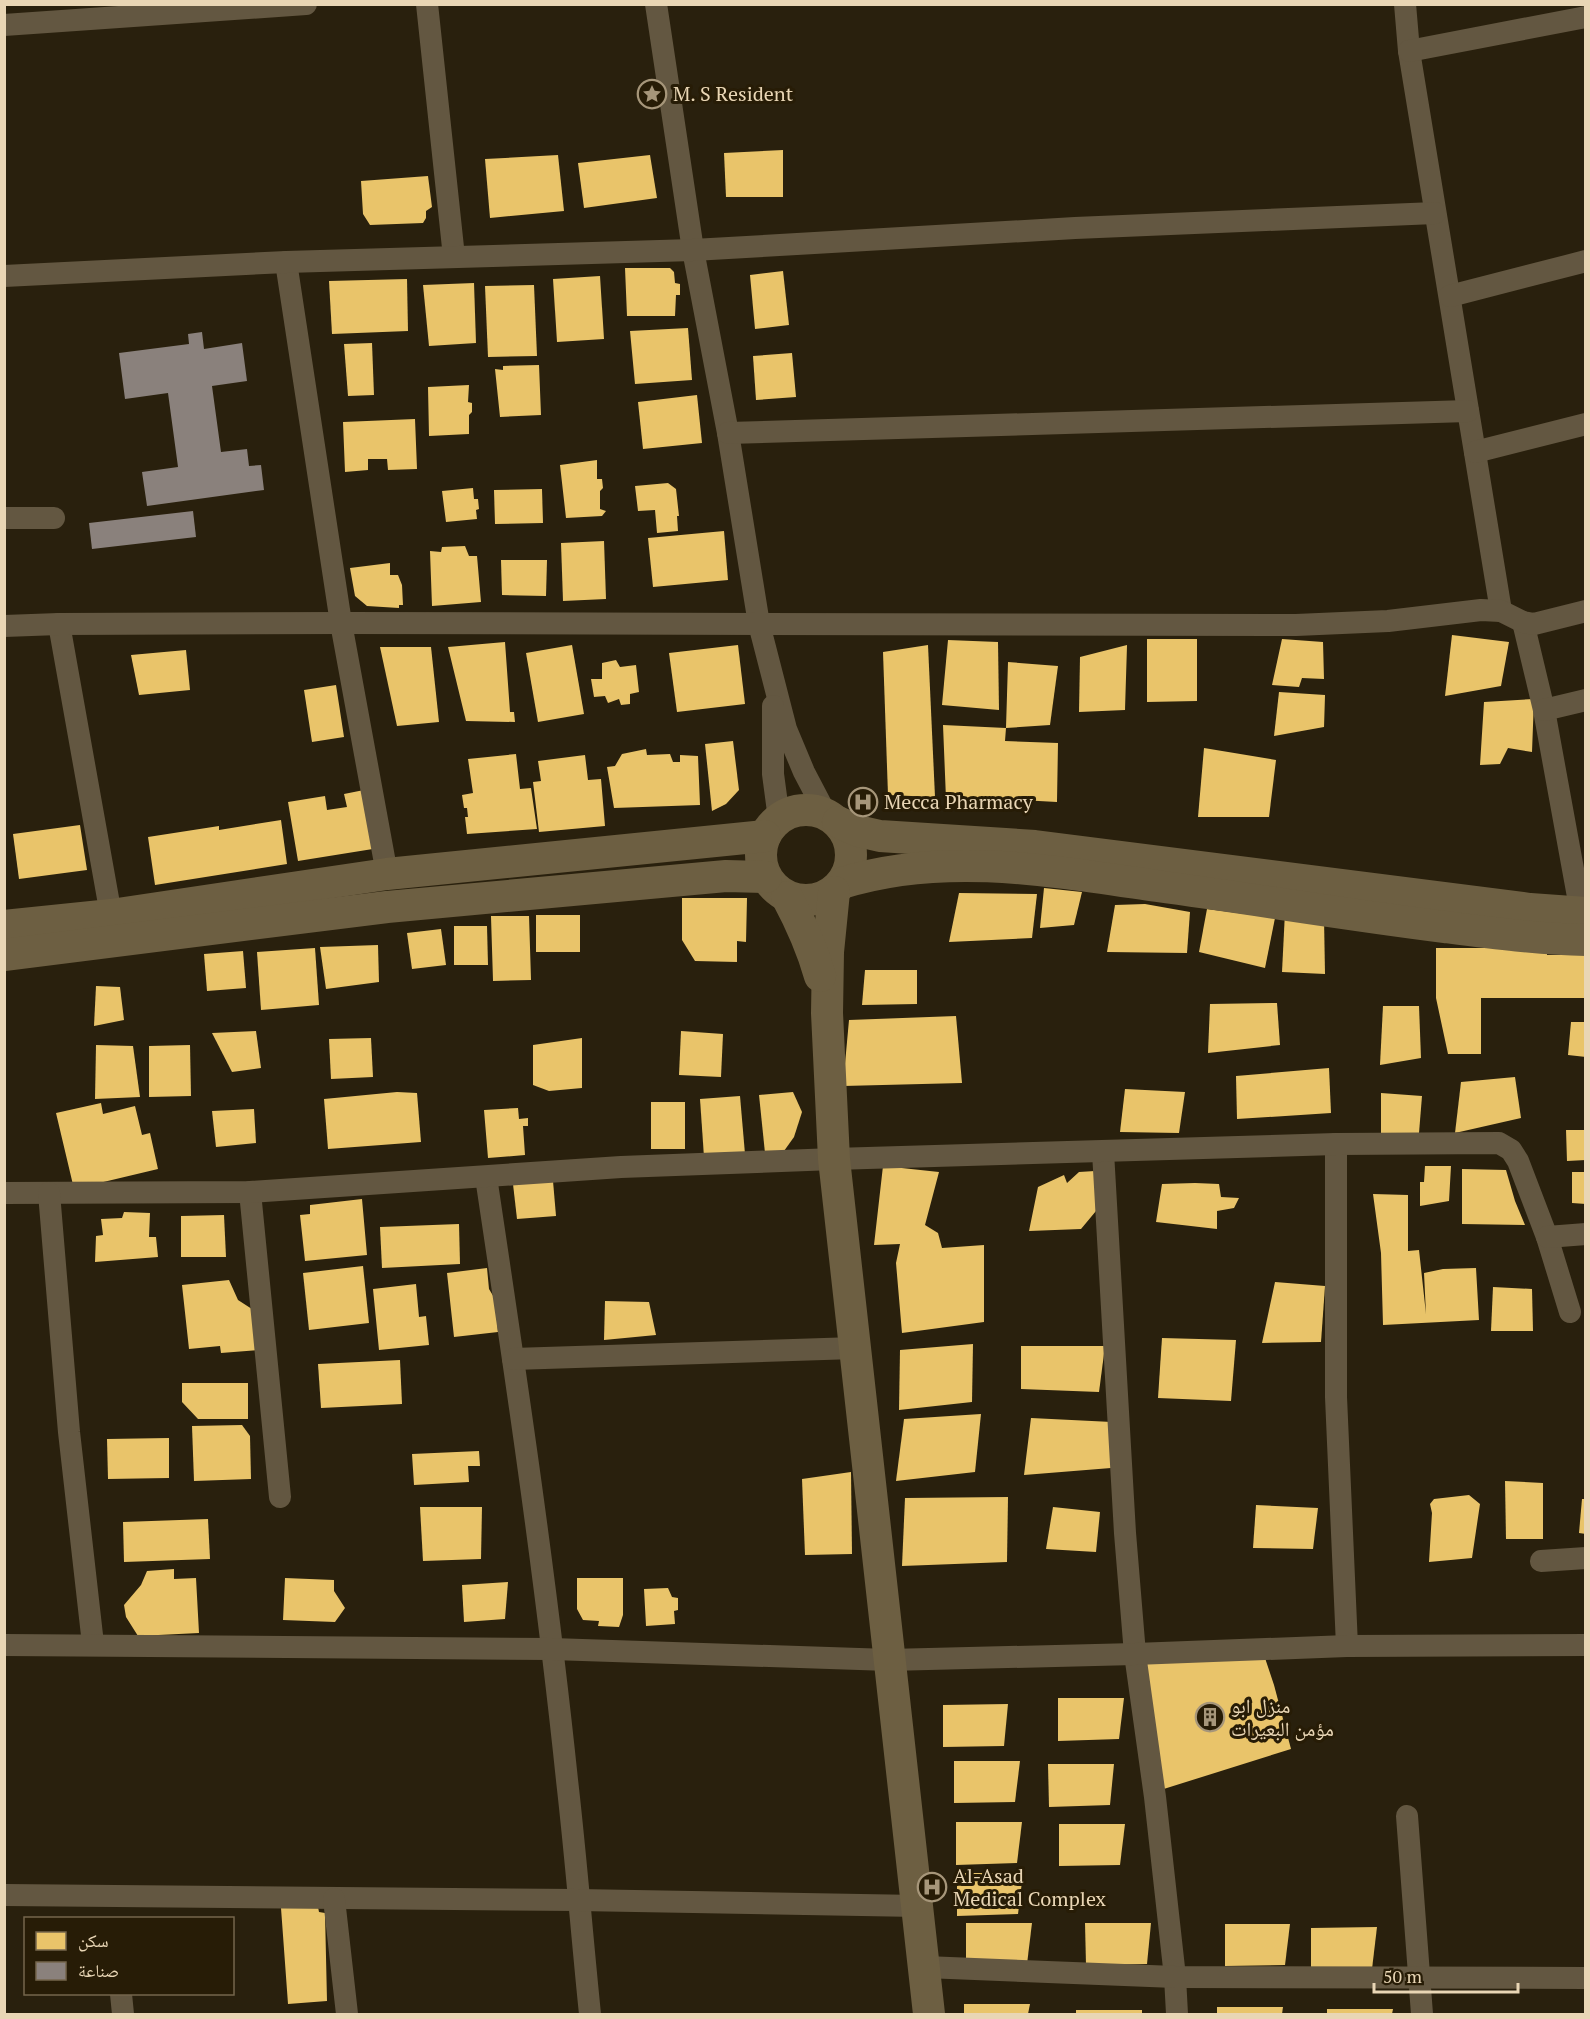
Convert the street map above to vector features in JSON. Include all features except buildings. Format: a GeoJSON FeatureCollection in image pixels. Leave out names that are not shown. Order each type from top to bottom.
{"type":"FeatureCollection","features":[{"type":"Feature","properties":{"kind":"main road"},"geometry":{"type":"LineString","coordinates":[[4,926],[111,915],[387,874],[722,841],[772,827],[793,811],[810,809],[858,831],[880,836],[1035,846],[1530,909],[1584,922]]}},
{"type":"Feature","properties":{"kind":"main road"},"geometry":{"type":"LineString","coordinates":[[832,818],[846,832],[851,845],[850,865],[838,887],[828,952],[827,1013],[834,1159],[929,2014]]}},
{"type":"Feature","properties":{"kind":"main road"},"geometry":{"type":"LineString","coordinates":[[772,827],[761,849],[761,863],[802,924],[814,952],[827,1013]]}},
{"type":"Feature","properties":{"kind":"main road"},"geometry":{"type":"LineString","coordinates":[[880,836],[878,854],[884,873]]}},
{"type":"Feature","properties":{"kind":"main road"},"geometry":{"type":"LineString","coordinates":[[722,841],[734,853],[732,870],[726,876]]}},
{"type":"Feature","properties":{"kind":"main road"},"geometry":{"type":"LineString","coordinates":[[4,955],[387,907],[726,876],[776,887],[811,901],[823,898],[838,887],[884,873],[963,867],[1034,869],[1380,919],[1528,937],[1584,922]]}},
{"type":"Feature","properties":{"kind":"street"},"geometry":{"type":"LineString","coordinates":[[4,24],[306,4]]}},
{"type":"Feature","properties":{"kind":"street"},"geometry":{"type":"LineString","coordinates":[[427,4],[454,257]]}},
{"type":"Feature","properties":{"kind":"street"},"geometry":{"type":"LineString","coordinates":[[656,4],[693,250],[728,433],[759,624],[786,729],[804,772],[832,818]]}},
{"type":"Feature","properties":{"kind":"street"},"geometry":{"type":"LineString","coordinates":[[1405,4],[1409,51],[1501,611]]}},
{"type":"Feature","properties":{"kind":"street"},"geometry":{"type":"LineString","coordinates":[[1409,51],[1586,17]]}},
{"type":"Feature","properties":{"kind":"street"},"geometry":{"type":"LineString","coordinates":[[4,276],[286,262],[693,250],[1075,228],[1435,213]]}},
{"type":"Feature","properties":{"kind":"street"},"geometry":{"type":"LineString","coordinates":[[1450,296],[1586,261]]}},
{"type":"Feature","properties":{"kind":"street"},"geometry":{"type":"LineString","coordinates":[[286,262],[341,623],[387,874]]}},
{"type":"Feature","properties":{"kind":"street"},"geometry":{"type":"LineString","coordinates":[[728,433],[1468,411]]}},
{"type":"Feature","properties":{"kind":"street"},"geometry":{"type":"LineString","coordinates":[[1476,452],[1586,424]]}},
{"type":"Feature","properties":{"kind":"street"},"geometry":{"type":"LineString","coordinates":[[4,518],[54,519]]}},
{"type":"Feature","properties":{"kind":"street"},"geometry":{"type":"LineString","coordinates":[[4,626],[341,623],[1296,625],[1388,621],[1481,610],[1501,611],[1523,622],[1534,624],[1586,611]]}},
{"type":"Feature","properties":{"kind":"street"},"geometry":{"type":"LineString","coordinates":[[1523,622],[1544,710],[1584,922]]}},
{"type":"Feature","properties":{"kind":"street"},"geometry":{"type":"LineString","coordinates":[[58,624],[111,915]]}},
{"type":"Feature","properties":{"kind":"street"},"geometry":{"type":"LineString","coordinates":[[772,827],[774,684]]}},
{"type":"Feature","properties":{"kind":"street"},"geometry":{"type":"LineString","coordinates":[[1544,710],[1586,700]]}},
{"type":"Feature","properties":{"kind":"street"},"geometry":{"type":"LineString","coordinates":[[4,1193],[250,1192],[621,1167],[1336,1144],[1499,1143],[1511,1150],[1518,1161],[1570,1311]]}},
{"type":"Feature","properties":{"kind":"street"},"geometry":{"type":"LineString","coordinates":[[1336,1144],[1336,1397],[1347,1646]]}},
{"type":"Feature","properties":{"kind":"street"},"geometry":{"type":"LineString","coordinates":[[1103,1152],[1125,1533],[1135,1654],[1155,1797],[1176,1977],[1178,2014]]}},
{"type":"Feature","properties":{"kind":"street"},"geometry":{"type":"LineString","coordinates":[[486,1177],[552,1649],[590,2014]]}},
{"type":"Feature","properties":{"kind":"street"},"geometry":{"type":"LineString","coordinates":[[250,1192],[280,1497]]}},
{"type":"Feature","properties":{"kind":"street"},"geometry":{"type":"LineString","coordinates":[[49,1193],[69,1432],[93,1644]]}},
{"type":"Feature","properties":{"kind":"street"},"geometry":{"type":"LineString","coordinates":[[1546,1237],[1586,1234]]}},
{"type":"Feature","properties":{"kind":"street"},"geometry":{"type":"LineString","coordinates":[[513,1359],[855,1348]]}},
{"type":"Feature","properties":{"kind":"street"},"geometry":{"type":"LineString","coordinates":[[1541,1561],[1586,1558]]}},
{"type":"Feature","properties":{"kind":"street"},"geometry":{"type":"LineString","coordinates":[[4,1645],[552,1649],[889,1660],[1347,1646],[1586,1645]]}},
{"type":"Feature","properties":{"kind":"street"},"geometry":{"type":"LineString","coordinates":[[1407,1816],[1422,2014]]}},
{"type":"Feature","properties":{"kind":"street"},"geometry":{"type":"LineString","coordinates":[[4,1895],[113,1908],[334,1899],[578,1900],[918,1906]]}},
{"type":"Feature","properties":{"kind":"street"},"geometry":{"type":"LineString","coordinates":[[334,1899],[347,2014]]}},
{"type":"Feature","properties":{"kind":"street"},"geometry":{"type":"LineString","coordinates":[[924,1967],[1176,1977],[1586,1978]]}},
{"type":"Feature","properties":{"kind":"street"},"geometry":{"type":"LineString","coordinates":[[121,1995],[123,2014]]}},
{"type":"Feature","properties":{"kind":"place","name":"M. S Resident"},"geometry":{"type":"Point","coordinates":[652,94]}},
{"type":"Feature","properties":{"kind":"place","name":"Mecca Pharmacy"},"geometry":{"type":"Point","coordinates":[863,802]}},
{"type":"Feature","properties":{"kind":"place","name":"منزل ابو مؤمن البعيرات"},"geometry":{"type":"Point","coordinates":[1210,1717]}},
{"type":"Feature","properties":{"kind":"place","name":"Al-Asad Medical Complex"},"geometry":{"type":"Point","coordinates":[932,1887]}}]}
